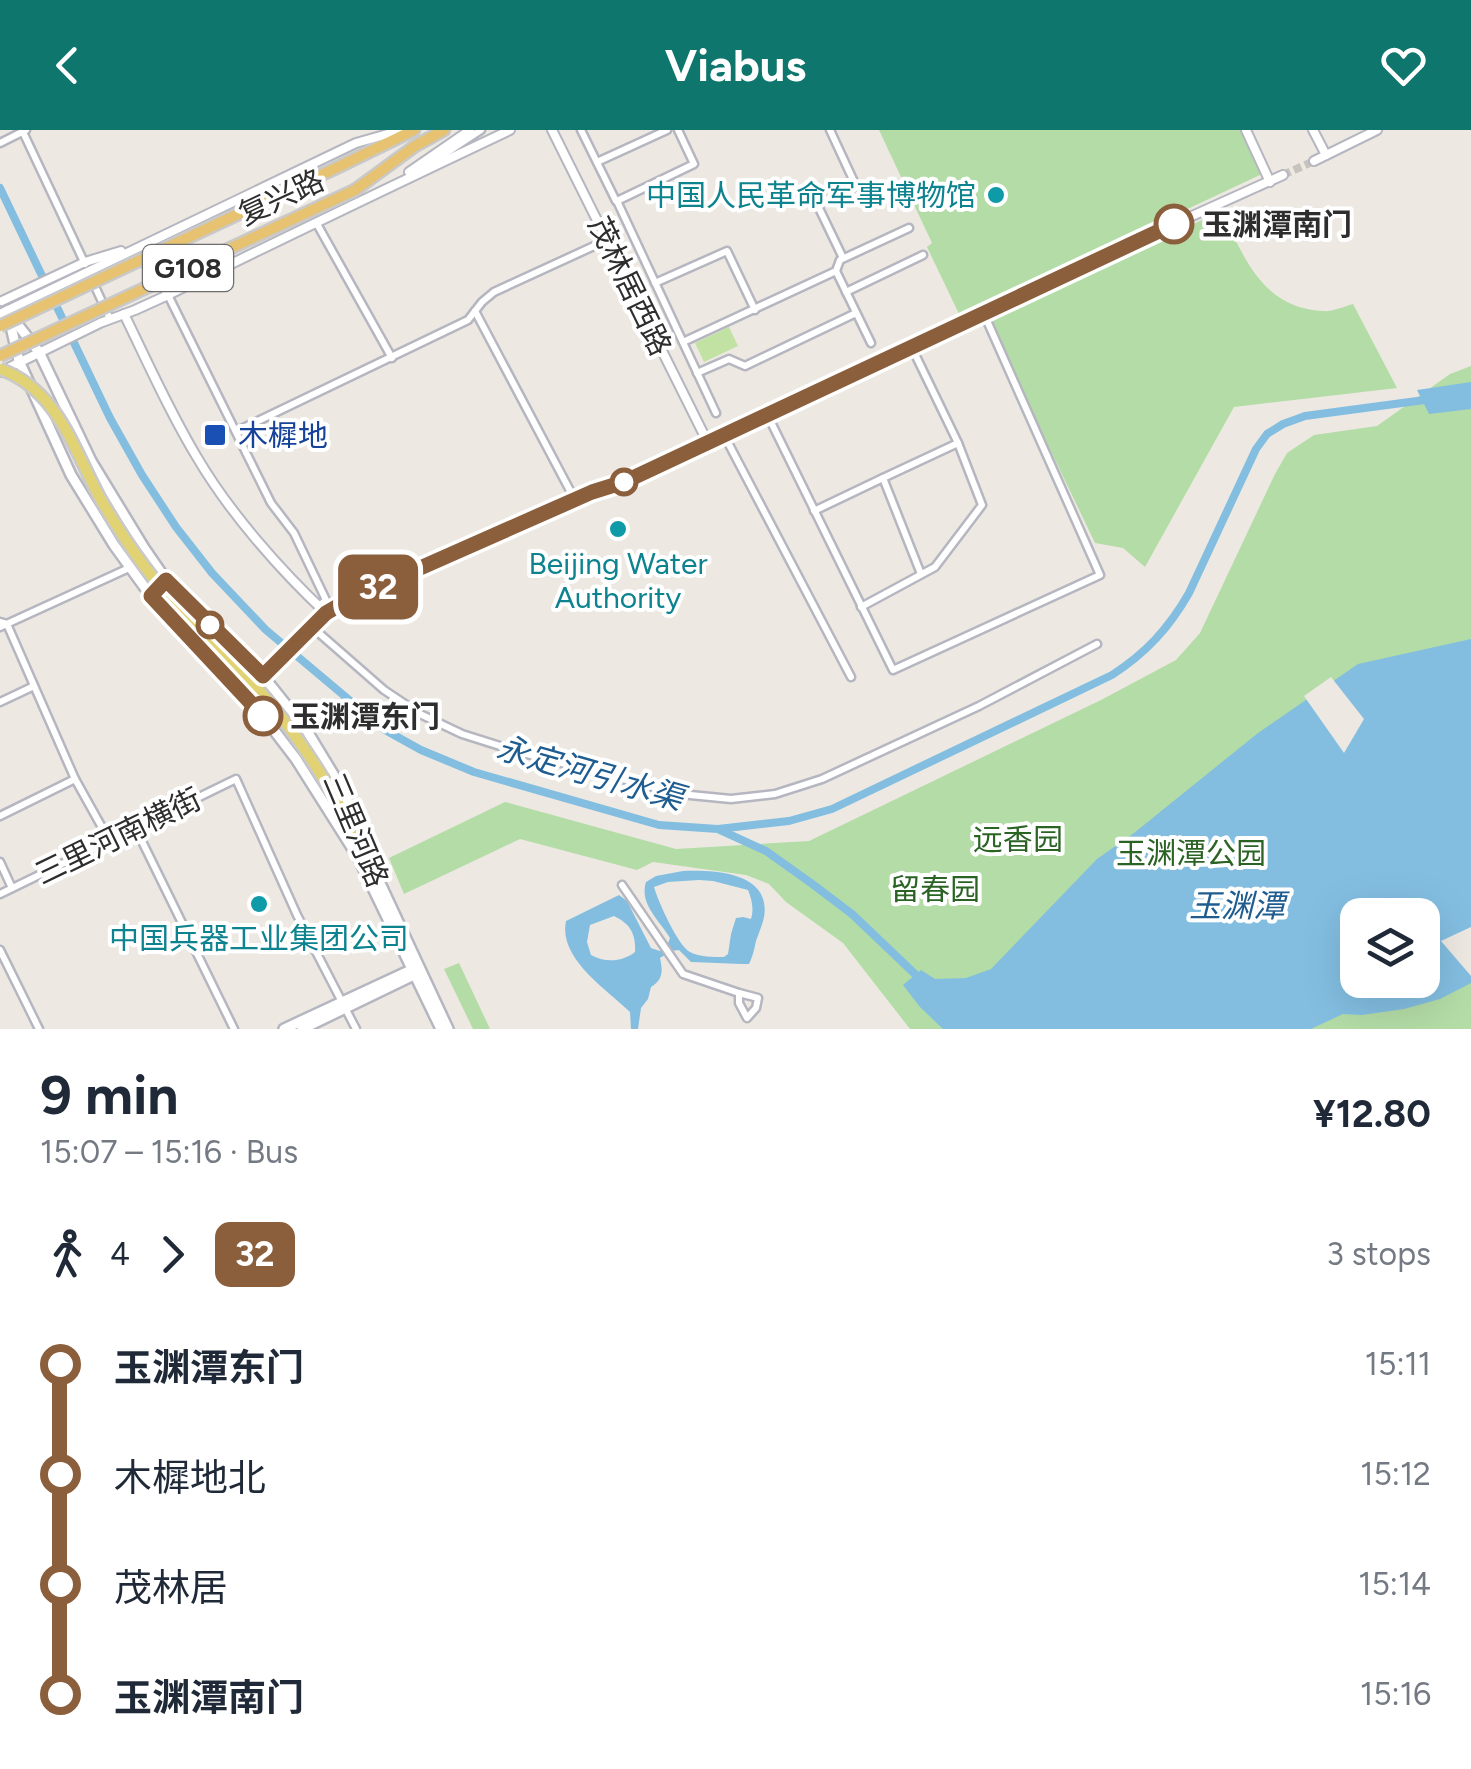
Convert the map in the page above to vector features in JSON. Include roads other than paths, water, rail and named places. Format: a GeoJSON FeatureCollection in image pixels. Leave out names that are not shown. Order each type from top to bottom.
{"type":"FeatureCollection","features":[{"type":"Feature","properties":{"kind":"highway","name":"复兴路"},"geometry":{"type":"LineString","coordinates":[[3,311],[336,168],[414,130]]}},
{"type":"Feature","properties":{"kind":"highway","name":"复兴路"},"geometry":{"type":"LineString","coordinates":[[0,356],[355,190],[444,130]]}},
{"type":"Feature","properties":{"kind":"main road","name":"三里河路"},"geometry":{"type":"LineString","coordinates":[[3,311],[17,332],[40,352],[91,461],[166,580],[263,676],[307,731],[345,794],[362,857]]}},
{"type":"Feature","properties":{"kind":"main road","name":"三里河路"},"geometry":{"type":"LineString","coordinates":[[17,332],[19,361],[71,475],[151,596],[272,728],[362,857],[444,1029]]}},
{"type":"Feature","properties":{"kind":"main road"},"geometry":{"type":"LineString","coordinates":[[0,370],[25,380],[48,402],[134,552],[184,614],[270,702],[314,762],[362,857]]}},
{"type":"Feature","properties":{"kind":"main road"},"geometry":{"type":"LineString","coordinates":[[71,475],[74,466],[91,461]]}},
{"type":"Feature","properties":{"kind":"main road"},"geometry":{"type":"LineString","coordinates":[[284,1029],[415,971]]}},
{"type":"Feature","properties":{"kind":"main road"},"geometry":{"type":"LineString","coordinates":[[302,1029],[344,1004]]}},
{"type":"Feature","properties":{"kind":"street","name":"复兴路"},"geometry":{"type":"LineString","coordinates":[[86,267],[144,244],[356,143],[402,130]]}},
{"type":"Feature","properties":{"kind":"street"},"geometry":{"type":"LineString","coordinates":[[372,197],[470,130]]}},
{"type":"Feature","properties":{"kind":"street"},"geometry":{"type":"LineString","coordinates":[[412,175],[482,130]]}},
{"type":"Feature","properties":{"kind":"street","name":"复兴路"},"geometry":{"type":"LineString","coordinates":[[40,352],[168,295],[510,130]]}},
{"type":"Feature","properties":{"kind":"street","name":"茂林居西路"},"geometry":{"type":"LineString","coordinates":[[552,130],[708,443]]}},
{"type":"Feature","properties":{"kind":"street"},"geometry":{"type":"LineString","coordinates":[[582,130],[716,413]]}},
{"type":"Feature","properties":{"kind":"street"},"geometry":{"type":"LineString","coordinates":[[597,162],[667,130]]}},
{"type":"Feature","properties":{"kind":"street"},"geometry":{"type":"LineString","coordinates":[[617,201],[694,164],[678,130]]}},
{"type":"Feature","properties":{"kind":"street"},"geometry":{"type":"LineString","coordinates":[[830,130],[856,186],[817,204],[842,258]]}},
{"type":"Feature","properties":{"kind":"street"},"geometry":{"type":"LineString","coordinates":[[1246,130],[1270,182]]}},
{"type":"Feature","properties":{"kind":"street"},"geometry":{"type":"LineString","coordinates":[[1313,130],[1326,155]]}},
{"type":"Feature","properties":{"kind":"street"},"geometry":{"type":"LineString","coordinates":[[1314,160],[1377,130]]}},
{"type":"Feature","properties":{"kind":"street"},"geometry":{"type":"LineString","coordinates":[[4,141],[24,131],[110,319]]}},
{"type":"Feature","properties":{"kind":"street"},"geometry":{"type":"LineString","coordinates":[[323,610],[592,492],[624,482],[1099,258],[1283,176]]}},
{"type":"Feature","properties":{"kind":"street"},"geometry":{"type":"LineString","coordinates":[[317,224],[392,358]]}},
{"type":"Feature","properties":{"kind":"street"},"geometry":{"type":"LineString","coordinates":[[683,342],[836,271],[842,258],[909,228]]}},
{"type":"Feature","properties":{"kind":"street"},"geometry":{"type":"LineString","coordinates":[[237,431],[468,320],[494,292],[607,240]]}},
{"type":"Feature","properties":{"kind":"street"},"geometry":{"type":"LineString","coordinates":[[144,244],[272,502],[294,534],[326,600],[309,631],[263,676]]}},
{"type":"Feature","properties":{"kind":"street"},"geometry":{"type":"LineString","coordinates":[[655,283],[726,252],[755,310]]}},
{"type":"Feature","properties":{"kind":"street"},"geometry":{"type":"LineString","coordinates":[[846,292],[923,254]]}},
{"type":"Feature","properties":{"kind":"street"},"geometry":{"type":"LineString","coordinates":[[3,311],[86,267]]}},
{"type":"Feature","properties":{"kind":"street"},"geometry":{"type":"LineString","coordinates":[[836,271],[871,343]]}},
{"type":"Feature","properties":{"kind":"street"},"geometry":{"type":"LineString","coordinates":[[3,311],[16,294],[76,272]]}},
{"type":"Feature","properties":{"kind":"street"},"geometry":{"type":"LineString","coordinates":[[476,312],[575,500]]}},
{"type":"Feature","properties":{"kind":"street"},"geometry":{"type":"LineString","coordinates":[[698,373],[729,359],[745,366],[856,313]]}},
{"type":"Feature","properties":{"kind":"street"},"geometry":{"type":"LineString","coordinates":[[124,314],[198,460],[252,534],[323,610]]}},
{"type":"Feature","properties":{"kind":"street"},"geometry":{"type":"LineString","coordinates":[[767,414],[893,670],[1100,576],[984,314]]}},
{"type":"Feature","properties":{"kind":"street"},"geometry":{"type":"LineString","coordinates":[[0,340],[17,332]]}},
{"type":"Feature","properties":{"kind":"street"},"geometry":{"type":"LineString","coordinates":[[861,607],[935,567],[982,505],[958,442],[912,348]]}},
{"type":"Feature","properties":{"kind":"street"},"geometry":{"type":"LineString","coordinates":[[0,370],[40,352]]}},
{"type":"Feature","properties":{"kind":"street"},"geometry":{"type":"LineString","coordinates":[[724,435],[850,677]]}},
{"type":"Feature","properties":{"kind":"street"},"geometry":{"type":"LineString","coordinates":[[814,511],[958,442]]}},
{"type":"Feature","properties":{"kind":"street"},"geometry":{"type":"LineString","coordinates":[[883,478],[921,574]]}},
{"type":"Feature","properties":{"kind":"street"},"geometry":{"type":"LineString","coordinates":[[109,840],[2,624],[130,568]]}},
{"type":"Feature","properties":{"kind":"street"},"geometry":{"type":"LineString","coordinates":[[151,596],[166,580]]}},
{"type":"Feature","properties":{"kind":"street"},"geometry":{"type":"LineString","coordinates":[[309,631],[384,690],[420,714],[462,734],[680,794],[731,799],[775,794],[822,779],[979,706],[1097,644]]}},
{"type":"Feature","properties":{"kind":"street"},"geometry":{"type":"LineString","coordinates":[[0,702],[34,686]]}},
{"type":"Feature","properties":{"kind":"street"},"geometry":{"type":"LineString","coordinates":[[0,816],[76,779]]}},
{"type":"Feature","properties":{"kind":"street","name":"三里河南横街"},"geometry":{"type":"LineString","coordinates":[[0,894],[236,780],[297,916],[344,1004]]}},
{"type":"Feature","properties":{"kind":"street"},"geometry":{"type":"LineString","coordinates":[[135,827],[234,1029]]}},
{"type":"Feature","properties":{"kind":"street"},"geometry":{"type":"LineString","coordinates":[[0,862],[12,888]]}},
{"type":"Feature","properties":{"kind":"street"},"geometry":{"type":"LineString","coordinates":[[622,885],[683,974],[739,993]]}},
{"type":"Feature","properties":{"kind":"street"},"geometry":{"type":"LineString","coordinates":[[0,950],[38,1029]]}},
{"type":"Feature","properties":{"kind":"street"},"geometry":{"type":"LineString","coordinates":[[344,1004],[356,1029]]}},
{"type":"Feature","properties":{"kind":"water"},"geometry":{"type":"Polygon","coordinates":[[[1471,382],[1471,409],[1429,414],[1417,390],[1471,382]]]}},
{"type":"Feature","properties":{"kind":"water","name":"玉渊潭"},"geometry":{"type":"Polygon","coordinates":[[[1471,639],[1471,983],[1440,999],[1404,1009],[1343,1014],[1311,1029],[943,1029],[903,985],[921,970],[935,979],[966,978],[991,969],[1097,859],[1258,733],[1358,664],[1471,639]]]}},
{"type":"Feature","properties":{"kind":"water"},"geometry":{"type":"Polygon","coordinates":[[[706,871],[743,879],[760,892],[764,918],[749,964],[691,962],[679,950],[660,958],[660,978],[641,1008],[638,1029],[631,1029],[630,1012],[576,960],[565,935],[566,921],[619,895],[627,901],[651,948],[660,951],[670,938],[645,898],[646,882],[656,876],[706,871]],[[699,880],[654,887],[685,948],[698,955],[724,957],[736,918],[751,919],[748,890],[699,880]],[[614,916],[590,925],[587,942],[591,955],[613,960],[635,952],[631,930],[614,916]]]}},
{"type":"Feature","properties":{"kind":"waterway","name":"永定河引水渠"},"geometry":{"type":"LineString","coordinates":[[0,188],[110,418],[142,475],[212,573],[266,630],[385,730],[421,750],[474,772],[659,825],[718,829],[789,821],[832,809],[1112,675],[1146,649],[1181,606],[1256,449],[1267,434],[1305,416],[1432,399]]}},
{"type":"Feature","properties":{"kind":"waterway"},"geometry":{"type":"LineString","coordinates":[[720,830],[766,851],[811,883],[852,914],[916,975]]}},
{"type":"Feature","properties":{"kind":"tunnel"},"geometry":{"type":"LineString","coordinates":[[1283,175],[1314,161]]}},
{"type":"Feature","properties":{"kind":"place","name":"中国人民革命军事博物馆"},"geometry":{"type":"Point","coordinates":[996,195]}},
{"type":"Feature","properties":{"kind":"place","name":"玉渊潭南门"},"geometry":{"type":"Point","coordinates":[1174,224]}},
{"type":"Feature","properties":{"kind":"place","name":"木樨地"},"geometry":{"type":"Point","coordinates":[215,435]}},
{"type":"Feature","properties":{"kind":"place","name":"Beijing Water Authority"},"geometry":{"type":"Point","coordinates":[618,529]}},
{"type":"Feature","properties":{"kind":"place","name":"玉渊潭东门"},"geometry":{"type":"Point","coordinates":[263,716]}},
{"type":"Feature","properties":{"kind":"place","name":"中国兵器工业集团公司"},"geometry":{"type":"Point","coordinates":[259,904]}},
{"type":"Feature","properties":{"kind":"park label","name":"远香园"},"geometry":{"type":"Point","coordinates":[1018,839]}},
{"type":"Feature","properties":{"kind":"park label","name":"玉渊潭公园"},"geometry":{"type":"Point","coordinates":[1191,853]}},
{"type":"Feature","properties":{"kind":"park label","name":"留春园"},"geometry":{"type":"Point","coordinates":[935,889]}}]}
